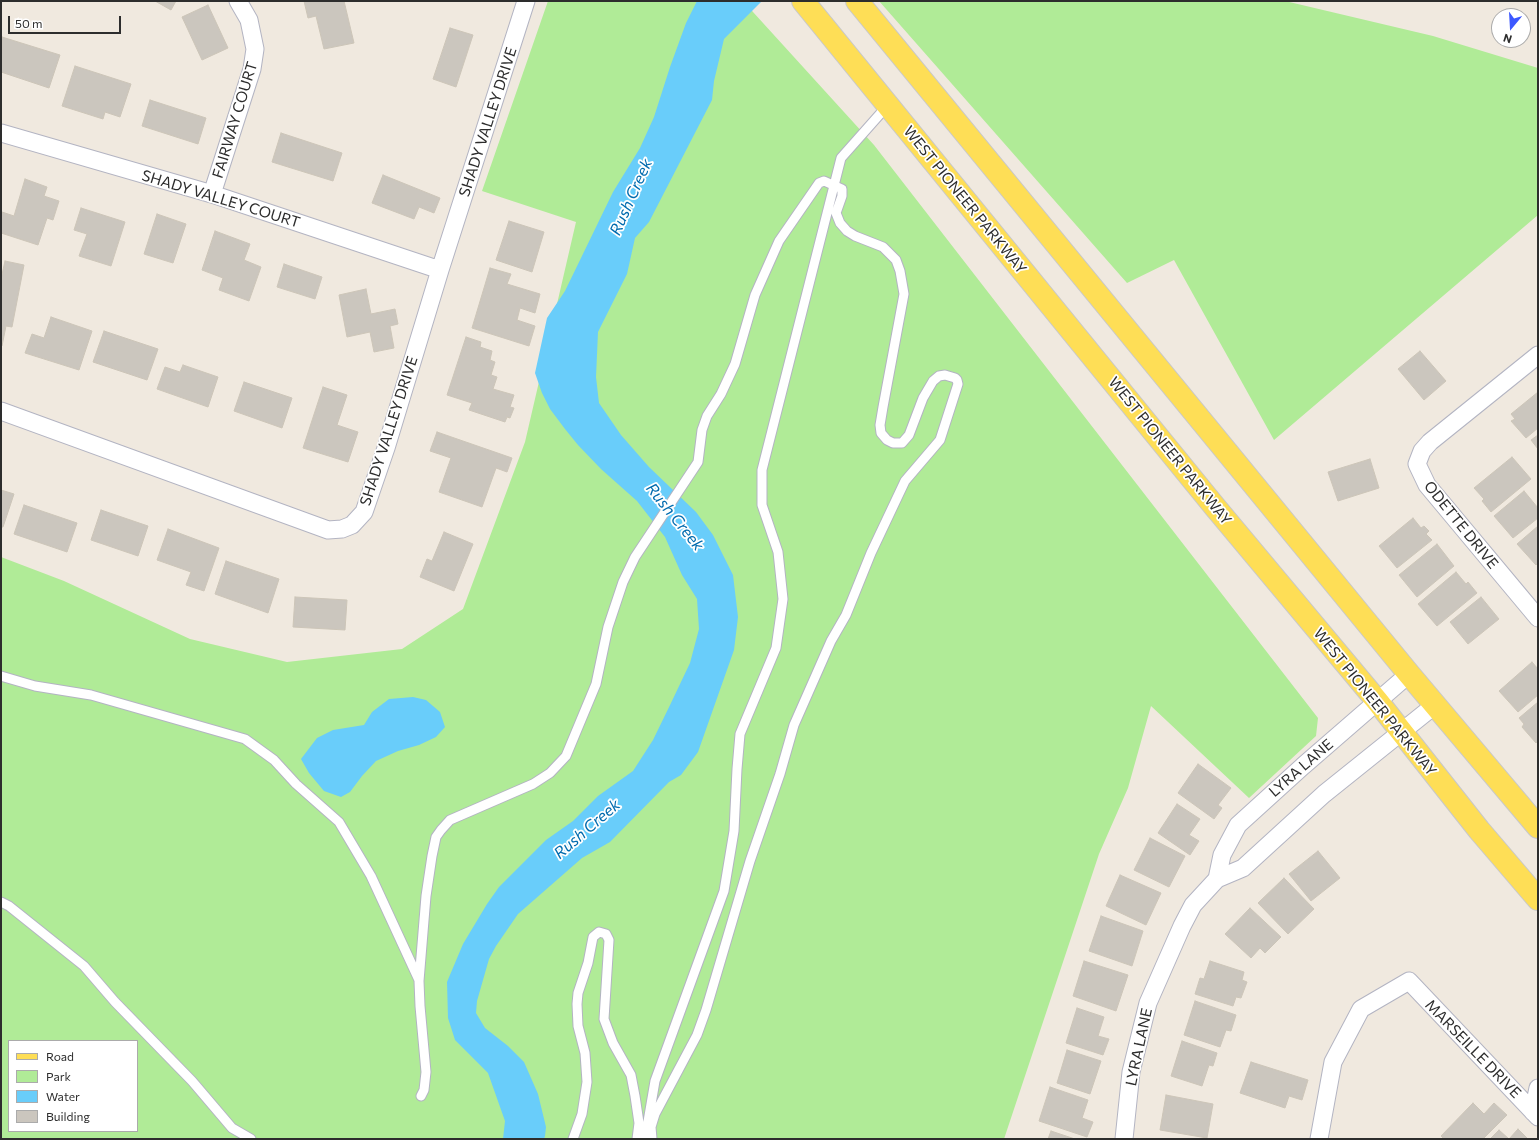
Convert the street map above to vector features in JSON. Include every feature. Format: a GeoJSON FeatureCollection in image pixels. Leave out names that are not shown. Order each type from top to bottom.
{"type":"FeatureCollection","features":[{"type":"Feature","properties":{"kind":"main road","name":"WEST PIONEER PARKWAY"},"geometry":{"type":"LineString","coordinates":[[804,1],[1215,506],[1378,702],[1432,773],[1538,899]]}},
{"type":"Feature","properties":{"kind":"main road"},"geometry":{"type":"LineString","coordinates":[[857,1],[1409,674],[1538,826]]}},
{"type":"Feature","properties":{"kind":"street","name":"FAIRWAY COURT"},"geometry":{"type":"LineString","coordinates":[[212,194],[252,69],[255,49],[249,20],[238,1]]}},
{"type":"Feature","properties":{"kind":"street","name":"SHADY VALLEY DRIVE"},"geometry":{"type":"LineString","coordinates":[[1,411],[44,425],[328,530],[342,529],[352,525],[364,512],[386,448],[440,270],[526,1]]}},
{"type":"Feature","properties":{"kind":"street","name":"SHADY VALLEY COURT"},"geometry":{"type":"LineString","coordinates":[[1,133],[212,194],[440,270]]}},
{"type":"Feature","properties":{"kind":"street","name":"ODETTE DRIVE"},"geometry":{"type":"LineString","coordinates":[[1538,355],[1430,442],[1422,451],[1417,464],[1427,485],[1538,618]]}},
{"type":"Feature","properties":{"kind":"street","name":"LYRA LANE"},"geometry":{"type":"LineString","coordinates":[[1217,879],[1222,855],[1238,825],[1303,766],[1409,674]]}},
{"type":"Feature","properties":{"kind":"street","name":"LYRA LANE"},"geometry":{"type":"LineString","coordinates":[[1124,1139],[1131,1072],[1148,1002],[1193,905],[1217,879],[1243,868],[1324,794],[1435,705]]}},
{"type":"Feature","properties":{"kind":"street","name":"MARSEILLE DRIVE"},"geometry":{"type":"LineString","coordinates":[[1319,1139],[1333,1062],[1362,1009],[1409,981],[1536,1113]]}},
{"type":"Feature","properties":{"kind":"street"},"geometry":{"type":"LineString","coordinates":[[1536,1113],[1538,1088]]}},
{"type":"Feature","properties":{"kind":"lane"},"geometry":{"type":"LineString","coordinates":[[645,1139],[655,1081],[724,891],[734,831],[740,734],[776,648],[783,599],[778,552],[762,505],[762,470],[841,158],[888,105]]}},
{"type":"Feature","properties":{"kind":"lane"},"geometry":{"type":"LineString","coordinates":[[421,1096],[424,1090],[426,1072],[419,981],[426,896],[436,837],[440,830],[450,820],[533,784],[550,773],[566,756],[596,684],[608,628],[623,582],[635,557],[698,462],[702,430],[707,416],[721,394],[735,364],[754,295],[779,241],[819,183],[824,181],[834,184],[842,189],[842,196],[836,213],[840,223],[847,231],[855,236],[883,247],[896,260],[902,281],[904,294],[880,425],[881,433],[887,440],[893,443],[902,443],[909,435],[923,398],[933,381],[939,376],[945,375],[955,378],[958,384],[940,440],[905,481],[871,553],[846,615],[830,641],[794,725],[780,774],[750,861],[706,1010],[697,1035],[655,1114],[651,1127],[652,1139]]}},
{"type":"Feature","properties":{"kind":"lane"},"geometry":{"type":"LineString","coordinates":[[1,676],[35,686],[91,695],[245,739],[274,760],[296,784],[339,822],[371,876],[419,981]]}},
{"type":"Feature","properties":{"kind":"lane"},"geometry":{"type":"LineString","coordinates":[[1,902],[9,906],[84,966],[114,1002],[192,1081],[232,1128],[251,1139]]}},
{"type":"Feature","properties":{"kind":"lane"},"geometry":{"type":"LineString","coordinates":[[573,1139],[582,1114],[586,1082],[585,1053],[578,1026],[576,1004],[578,992],[588,963],[593,937],[599,932],[606,934],[609,940],[604,1019],[613,1043],[631,1076],[638,1123],[636,1139]]}},
{"type":"Feature","properties":{"kind":"green space"},"geometry":{"type":"Polygon","coordinates":[[[548,1],[743,1],[874,145],[1318,718],[1316,736],[1249,798],[1151,706],[1128,788],[1099,854],[1004,1139],[1,1139],[1,557],[64,581],[190,639],[287,662],[402,649],[463,609],[525,442],[576,222],[482,191],[548,1]]]}},
{"type":"Feature","properties":{"kind":"green space"},"geometry":{"type":"Polygon","coordinates":[[[879,1],[1285,1],[1433,36],[1538,68],[1538,215],[1274,440],[1174,260],[1127,283],[879,1]]]}},
{"type":"Feature","properties":{"kind":"water","name":"Rush Creek"},"geometry":{"type":"Polygon","coordinates":[[[697,1],[762,1],[724,39],[714,81],[712,100],[649,222],[635,238],[627,274],[598,332],[596,377],[599,403],[621,435],[649,467],[696,512],[713,535],[733,575],[738,617],[734,650],[698,752],[681,775],[669,782],[610,842],[582,858],[518,914],[489,959],[477,1001],[476,1013],[485,1028],[508,1046],[524,1062],[538,1094],[546,1127],[544,1139],[503,1139],[505,1121],[488,1073],[455,1040],[448,1018],[447,982],[463,944],[499,887],[546,840],[573,821],[598,796],[633,771],[653,740],[690,663],[699,629],[697,599],[682,575],[665,537],[637,501],[601,469],[565,429],[550,409],[542,393],[535,373],[547,318],[565,291],[613,192],[640,148],[654,117],[686,23],[697,1]]]}},
{"type":"Feature","properties":{"kind":"water"},"geometry":{"type":"Polygon","coordinates":[[[413,697],[426,700],[440,712],[445,727],[436,737],[376,761],[350,792],[341,797],[324,791],[309,773],[301,759],[317,738],[333,730],[364,725],[372,712],[389,699],[413,697]]]}},
{"type":"Feature","properties":{"kind":"building"},"geometry":{"type":"Polygon","coordinates":[[[155,1],[176,1],[171,10],[155,1]]]}},
{"type":"Feature","properties":{"kind":"building"},"geometry":{"type":"Polygon","coordinates":[[[304,1],[344,1],[354,43],[324,49],[316,16],[308,18],[304,1]]]}},
{"type":"Feature","properties":{"kind":"building"},"geometry":{"type":"Polygon","coordinates":[[[208,5],[228,48],[202,60],[182,17],[208,5]]]}},
{"type":"Feature","properties":{"kind":"building"},"geometry":{"type":"Polygon","coordinates":[[[450,28],[473,35],[456,87],[433,79],[450,28]]]}},
{"type":"Feature","properties":{"kind":"building"},"geometry":{"type":"Polygon","coordinates":[[[2,37],[60,55],[49,88],[1,72],[2,37]]]}},
{"type":"Feature","properties":{"kind":"building"},"geometry":{"type":"Polygon","coordinates":[[[75,66],[131,84],[120,117],[105,112],[103,119],[62,106],[75,66]]]}},
{"type":"Feature","properties":{"kind":"building"},"geometry":{"type":"Polygon","coordinates":[[[150,100],[206,118],[198,144],[142,126],[150,100]]]}},
{"type":"Feature","properties":{"kind":"building"},"geometry":{"type":"Polygon","coordinates":[[[281,133],[342,153],[333,181],[272,162],[281,133]]]}},
{"type":"Feature","properties":{"kind":"building"},"geometry":{"type":"Polygon","coordinates":[[[383,175],[440,198],[434,213],[419,207],[414,219],[372,203],[383,175]]]}},
{"type":"Feature","properties":{"kind":"building"},"geometry":{"type":"Polygon","coordinates":[[[25,179],[47,187],[44,196],[59,201],[53,220],[47,218],[38,245],[1,233],[2,212],[14,216],[25,179]]]}},
{"type":"Feature","properties":{"kind":"building"},"geometry":{"type":"Polygon","coordinates":[[[81,208],[125,222],[111,266],[79,256],[87,234],[74,230],[81,208]]]}},
{"type":"Feature","properties":{"kind":"building"},"geometry":{"type":"Polygon","coordinates":[[[157,214],[186,224],[173,263],[144,254],[157,214]]]}},
{"type":"Feature","properties":{"kind":"building"},"geometry":{"type":"Polygon","coordinates":[[[509,221],[544,232],[532,272],[496,260],[509,221]]]}},
{"type":"Feature","properties":{"kind":"building"},"geometry":{"type":"Polygon","coordinates":[[[215,231],[250,244],[244,260],[261,267],[249,301],[219,290],[223,278],[202,270],[215,231]]]}},
{"type":"Feature","properties":{"kind":"building"},"geometry":{"type":"Polygon","coordinates":[[[5,261],[24,265],[12,327],[6,326],[1,346],[1,279],[5,261]]]}},
{"type":"Feature","properties":{"kind":"building"},"geometry":{"type":"Polygon","coordinates":[[[284,264],[322,277],[315,299],[277,287],[284,264]]]}},
{"type":"Feature","properties":{"kind":"building"},"geometry":{"type":"Polygon","coordinates":[[[490,268],[511,274],[507,284],[540,294],[535,313],[520,308],[517,320],[535,326],[529,346],[472,328],[490,268]]]}},
{"type":"Feature","properties":{"kind":"building"},"geometry":{"type":"Polygon","coordinates":[[[366,289],[371,314],[395,309],[398,324],[390,326],[394,348],[374,352],[370,332],[347,337],[339,295],[366,289]]]}},
{"type":"Feature","properties":{"kind":"building"},"geometry":{"type":"Polygon","coordinates":[[[51,317],[92,331],[79,370],[25,353],[32,334],[44,338],[51,317]]]}},
{"type":"Feature","properties":{"kind":"building"},"geometry":{"type":"Polygon","coordinates":[[[104,331],[158,349],[147,380],[93,362],[104,331]]]}},
{"type":"Feature","properties":{"kind":"building"},"geometry":{"type":"Polygon","coordinates":[[[466,337],[481,342],[480,347],[492,351],[490,360],[495,362],[491,375],[497,377],[493,389],[514,395],[510,407],[514,408],[510,418],[507,417],[505,422],[469,410],[472,403],[447,395],[466,337]]]}},
{"type":"Feature","properties":{"kind":"building"},"geometry":{"type":"Polygon","coordinates":[[[1420,351],[1446,381],[1424,400],[1398,369],[1420,351]]]}},
{"type":"Feature","properties":{"kind":"building"},"geometry":{"type":"Polygon","coordinates":[[[183,365],[218,377],[208,407],[157,389],[165,367],[180,372],[183,365]]]}},
{"type":"Feature","properties":{"kind":"building"},"geometry":{"type":"Polygon","coordinates":[[[244,382],[292,398],[282,428],[234,411],[244,382]]]}},
{"type":"Feature","properties":{"kind":"building"},"geometry":{"type":"Polygon","coordinates":[[[323,387],[347,395],[337,425],[358,432],[348,462],[303,448],[323,387]]]}},
{"type":"Feature","properties":{"kind":"building"},"geometry":{"type":"Polygon","coordinates":[[[1538,392],[1538,428],[1526,438],[1511,421],[1515,419],[1511,414],[1538,392]]]}},
{"type":"Feature","properties":{"kind":"building"},"geometry":{"type":"Polygon","coordinates":[[[437,432],[512,458],[507,472],[496,468],[482,507],[439,492],[451,458],[430,451],[437,432]]]}},
{"type":"Feature","properties":{"kind":"building"},"geometry":{"type":"Polygon","coordinates":[[[1538,435],[1538,449],[1531,440],[1538,435]]]}},
{"type":"Feature","properties":{"kind":"building"},"geometry":{"type":"Polygon","coordinates":[[[1512,457],[1531,479],[1491,512],[1482,501],[1484,499],[1474,488],[1512,457]]]}},
{"type":"Feature","properties":{"kind":"building"},"geometry":{"type":"Polygon","coordinates":[[[1370,459],[1379,488],[1338,501],[1328,472],[1370,459]]]}},
{"type":"Feature","properties":{"kind":"building"},"geometry":{"type":"Polygon","coordinates":[[[1,490],[14,494],[3,527],[1,527],[1,490]]]}},
{"type":"Feature","properties":{"kind":"building"},"geometry":{"type":"Polygon","coordinates":[[[1524,491],[1538,508],[1538,518],[1513,538],[1494,516],[1524,491]]]}},
{"type":"Feature","properties":{"kind":"building"},"geometry":{"type":"Polygon","coordinates":[[[24,505],[77,523],[67,552],[14,534],[24,505]]]}},
{"type":"Feature","properties":{"kind":"building"},"geometry":{"type":"Polygon","coordinates":[[[101,510],[148,526],[138,556],[91,540],[101,510]]]}},
{"type":"Feature","properties":{"kind":"building"},"geometry":{"type":"Polygon","coordinates":[[[1413,518],[1421,528],[1424,526],[1429,531],[1426,534],[1432,540],[1397,568],[1379,546],[1413,518]]]}},
{"type":"Feature","properties":{"kind":"building"},"geometry":{"type":"Polygon","coordinates":[[[1538,526],[1538,563],[1536,565],[1517,544],[1538,526]]]}},
{"type":"Feature","properties":{"kind":"building"},"geometry":{"type":"Polygon","coordinates":[[[168,529],[219,548],[204,591],[186,585],[191,572],[157,560],[168,529]]]}},
{"type":"Feature","properties":{"kind":"building"},"geometry":{"type":"Polygon","coordinates":[[[444,532],[473,544],[454,591],[420,577],[427,559],[432,561],[444,532]]]}},
{"type":"Feature","properties":{"kind":"building"},"geometry":{"type":"Polygon","coordinates":[[[1437,544],[1454,566],[1417,597],[1399,575],[1437,544]]]}},
{"type":"Feature","properties":{"kind":"building"},"geometry":{"type":"Polygon","coordinates":[[[226,561],[279,579],[268,613],[215,594],[226,561]]]}},
{"type":"Feature","properties":{"kind":"building"},"geometry":{"type":"Polygon","coordinates":[[[1456,572],[1466,584],[1468,582],[1477,593],[1437,626],[1418,604],[1456,572]]]}},
{"type":"Feature","properties":{"kind":"building"},"geometry":{"type":"Polygon","coordinates":[[[295,597],[347,600],[345,630],[293,627],[295,597]]]}},
{"type":"Feature","properties":{"kind":"building"},"geometry":{"type":"Polygon","coordinates":[[[1481,597],[1499,619],[1468,644],[1450,622],[1481,597]]]}},
{"type":"Feature","properties":{"kind":"building"},"geometry":{"type":"Polygon","coordinates":[[[1532,662],[1538,669],[1538,695],[1518,712],[1499,691],[1532,662]]]}},
{"type":"Feature","properties":{"kind":"building"},"geometry":{"type":"Polygon","coordinates":[[[1538,702],[1538,741],[1536,743],[1522,727],[1524,724],[1519,718],[1538,702]]]}},
{"type":"Feature","properties":{"kind":"building"},"geometry":{"type":"Polygon","coordinates":[[[1198,764],[1231,788],[1218,805],[1222,808],[1214,819],[1178,793],[1198,764]]]}},
{"type":"Feature","properties":{"kind":"building"},"geometry":{"type":"Polygon","coordinates":[[[1177,804],[1200,819],[1189,835],[1199,841],[1190,855],[1158,833],[1177,804]]]}},
{"type":"Feature","properties":{"kind":"building"},"geometry":{"type":"Polygon","coordinates":[[[1150,838],[1185,856],[1169,887],[1134,870],[1150,838]]]}},
{"type":"Feature","properties":{"kind":"building"},"geometry":{"type":"Polygon","coordinates":[[[1318,851],[1340,878],[1311,901],[1289,874],[1318,851]]]}},
{"type":"Feature","properties":{"kind":"building"},"geometry":{"type":"Polygon","coordinates":[[[1120,875],[1161,893],[1146,925],[1106,906],[1120,875]]]}},
{"type":"Feature","properties":{"kind":"building"},"geometry":{"type":"Polygon","coordinates":[[[1284,878],[1314,909],[1288,934],[1258,903],[1284,878]]]}},
{"type":"Feature","properties":{"kind":"building"},"geometry":{"type":"Polygon","coordinates":[[[1250,908],[1281,937],[1265,953],[1260,948],[1251,958],[1225,934],[1250,908]]]}},
{"type":"Feature","properties":{"kind":"building"},"geometry":{"type":"Polygon","coordinates":[[[1101,916],[1143,931],[1132,966],[1089,951],[1101,916]]]}},
{"type":"Feature","properties":{"kind":"building"},"geometry":{"type":"Polygon","coordinates":[[[1084,961],[1128,975],[1116,1011],[1073,996],[1084,961]]]}},
{"type":"Feature","properties":{"kind":"building"},"geometry":{"type":"Polygon","coordinates":[[[1210,961],[1244,972],[1242,980],[1247,982],[1241,998],[1236,997],[1233,1006],[1195,994],[1200,978],[1204,979],[1210,961]]]}},
{"type":"Feature","properties":{"kind":"building"},"geometry":{"type":"Polygon","coordinates":[[[1195,1001],[1236,1015],[1231,1031],[1226,1030],[1220,1047],[1184,1035],[1195,1001]]]}},
{"type":"Feature","properties":{"kind":"building"},"geometry":{"type":"Polygon","coordinates":[[[1077,1008],[1104,1017],[1098,1036],[1109,1039],[1103,1055],[1066,1043],[1077,1008]]]}},
{"type":"Feature","properties":{"kind":"building"},"geometry":{"type":"Polygon","coordinates":[[[1182,1041],[1217,1053],[1213,1066],[1209,1065],[1202,1086],[1171,1076],[1182,1041]]]}},
{"type":"Feature","properties":{"kind":"building"},"geometry":{"type":"Polygon","coordinates":[[[1067,1050],[1101,1061],[1090,1094],[1057,1083],[1067,1050]]]}},
{"type":"Feature","properties":{"kind":"building"},"geometry":{"type":"Polygon","coordinates":[[[1251,1062],[1308,1080],[1302,1100],[1289,1096],[1285,1108],[1240,1093],[1251,1062]]]}},
{"type":"Feature","properties":{"kind":"building"},"geometry":{"type":"Polygon","coordinates":[[[1050,1087],[1088,1100],[1082,1118],[1093,1122],[1087,1137],[1039,1121],[1050,1087]]]}},
{"type":"Feature","properties":{"kind":"building"},"geometry":{"type":"Polygon","coordinates":[[[1166,1095],[1213,1104],[1207,1138],[1160,1130],[1166,1095]]]}},
{"type":"Feature","properties":{"kind":"building"},"geometry":{"type":"Polygon","coordinates":[[[1473,1103],[1484,1114],[1494,1103],[1507,1115],[1483,1139],[1444,1139],[1441,1136],[1473,1103]]]}},
{"type":"Feature","properties":{"kind":"building"},"geometry":{"type":"Polygon","coordinates":[[[1518,1129],[1528,1139],[1509,1139],[1518,1129]]]}},
{"type":"Feature","properties":{"kind":"building"},"geometry":{"type":"Polygon","coordinates":[[[1499,1130],[1509,1139],[1490,1139],[1499,1130]]]}},
{"type":"Feature","properties":{"kind":"building"},"geometry":{"type":"Polygon","coordinates":[[[1051,1131],[1075,1139],[1048,1139],[1051,1131]]]}}]}
